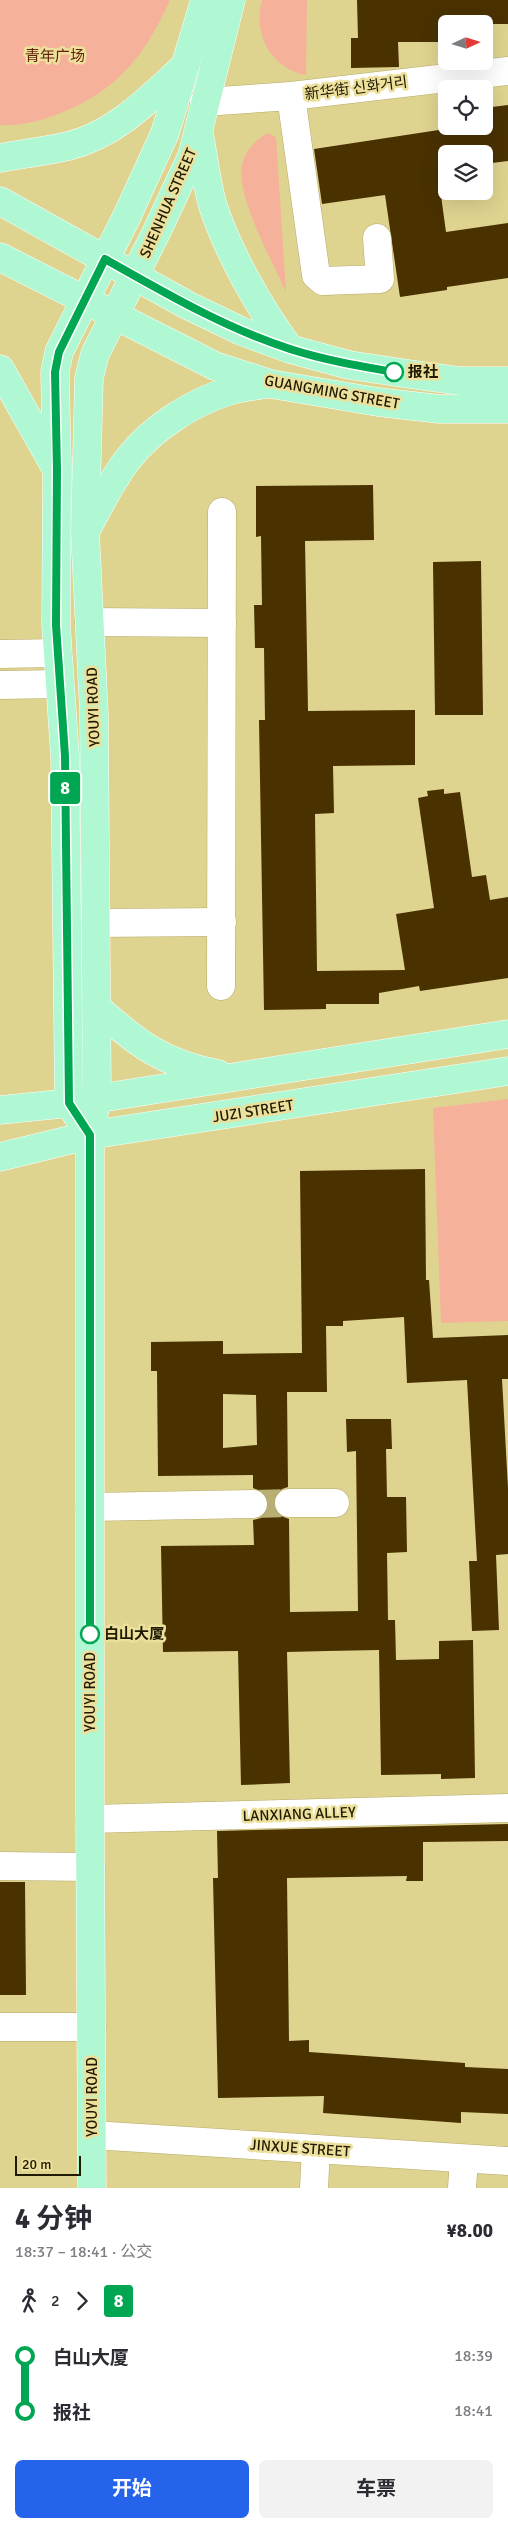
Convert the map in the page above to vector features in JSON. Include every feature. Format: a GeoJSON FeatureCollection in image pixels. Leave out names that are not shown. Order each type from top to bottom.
{"type":"FeatureCollection","features":[{"type":"Feature","properties":{"kind":"main road","name":"SHENHUA STREET"},"geometry":{"type":"LineString","coordinates":[[85,299],[165,133],[205,0]]}},
{"type":"Feature","properties":{"kind":"main road","name":"SHENHUA STREET"},"geometry":{"type":"LineString","coordinates":[[114,313],[135,276],[192,156],[231,0]]}},
{"type":"Feature","properties":{"kind":"main road"},"geometry":{"type":"LineString","coordinates":[[0,158],[69,146],[106,130],[131,114],[184,67]]}},
{"type":"Feature","properties":{"kind":"main road"},"geometry":{"type":"LineString","coordinates":[[201,115],[213,206],[229,246],[274,328],[290,349]]}},
{"type":"Feature","properties":{"kind":"main road","name":"GUANGMING STREET"},"geometry":{"type":"LineString","coordinates":[[0,201],[188,305],[242,331],[290,349],[349,364],[409,374],[460,381],[508,380]]}},
{"type":"Feature","properties":{"kind":"main road","name":"GUANGMING STREET"},"geometry":{"type":"LineString","coordinates":[[0,257],[114,313],[215,366],[271,384],[378,402],[440,408],[508,409]]}},
{"type":"Feature","properties":{"kind":"main road","name":"YOUYI ROAD"},"geometry":{"type":"LineString","coordinates":[[69,1103],[65,756],[56,625],[57,470],[55,372],[59,352],[85,299]]}},
{"type":"Feature","properties":{"kind":"main road","name":"YOUYI ROAD"},"geometry":{"type":"LineString","coordinates":[[92,2188],[90,1135],[97,1097],[94,714],[85,531],[89,378],[95,354],[114,313]]}},
{"type":"Feature","properties":{"kind":"main road"},"geometry":{"type":"LineString","coordinates":[[0,369],[57,470]]}},
{"type":"Feature","properties":{"kind":"main road"},"geometry":{"type":"LineString","coordinates":[[85,531],[129,458],[148,439],[190,408],[213,396],[232,390],[271,384]]}},
{"type":"Feature","properties":{"kind":"main road"},"geometry":{"type":"LineString","coordinates":[[96,1007],[131,1038],[170,1062],[188,1068],[237,1077]]}},
{"type":"Feature","properties":{"kind":"main road"},"geometry":{"type":"LineString","coordinates":[[0,1110],[69,1103],[97,1097],[508,1034]]}},
{"type":"Feature","properties":{"kind":"main road","name":"JUZI STREET"},"geometry":{"type":"LineString","coordinates":[[0,1157],[90,1135],[508,1071]]}},
{"type":"Feature","properties":{"kind":"main road"},"geometry":{"type":"LineString","coordinates":[[69,1103],[90,1135]]}},
{"type":"Feature","properties":{"kind":"street","name":"新华街 신화거리"},"geometry":{"type":"LineString","coordinates":[[201,115],[291,96],[508,71]]}},
{"type":"Feature","properties":{"kind":"street"},"geometry":{"type":"LineString","coordinates":[[291,96],[316,275],[323,281],[380,279],[376,238]]}},
{"type":"Feature","properties":{"kind":"street"},"geometry":{"type":"LineString","coordinates":[[222,512],[222,986]]}},
{"type":"Feature","properties":{"kind":"street"},"geometry":{"type":"LineString","coordinates":[[90,630],[222,631]]}},
{"type":"Feature","properties":{"kind":"street"},"geometry":{"type":"LineString","coordinates":[[0,654],[58,653]]}},
{"type":"Feature","properties":{"kind":"street"},"geometry":{"type":"LineString","coordinates":[[0,685],[60,684]]}},
{"type":"Feature","properties":{"kind":"street"},"geometry":{"type":"LineString","coordinates":[[96,916],[222,915]]}},
{"type":"Feature","properties":{"kind":"street"},"geometry":{"type":"LineString","coordinates":[[288,1504],[335,1503]]}},
{"type":"Feature","properties":{"kind":"street"},"geometry":{"type":"LineString","coordinates":[[90,1507],[253,1504]]}},
{"type":"Feature","properties":{"kind":"street","name":"LANXIANG ALLEY"},"geometry":{"type":"LineString","coordinates":[[90,1819],[508,1808]]}},
{"type":"Feature","properties":{"kind":"street"},"geometry":{"type":"LineString","coordinates":[[0,1866],[91,1867]]}},
{"type":"Feature","properties":{"kind":"street"},"geometry":{"type":"LineString","coordinates":[[0,2027],[92,2027]]}},
{"type":"Feature","properties":{"kind":"street","name":"JINXUE STREET"},"geometry":{"type":"LineString","coordinates":[[92,2135],[464,2160],[508,2161]]}},
{"type":"Feature","properties":{"kind":"street"},"geometry":{"type":"LineString","coordinates":[[314,2188],[316,2149]]}},
{"type":"Feature","properties":{"kind":"street"},"geometry":{"type":"LineString","coordinates":[[462,2188],[464,2160]]}},
{"type":"Feature","properties":{"kind":"green space","name":"青年广场"},"geometry":{"type":"Polygon","coordinates":[[[0,0],[170,0],[160,21],[138,56],[125,72],[110,85],[93,97],[53,116],[27,123],[7,125],[0,125],[0,0]]]}},
{"type":"Feature","properties":{"kind":"green space"},"geometry":{"type":"Polygon","coordinates":[[[262,0],[307,0],[306,75],[293,71],[283,65],[267,48],[262,37],[260,25],[262,0]]]}},
{"type":"Feature","properties":{"kind":"green space"},"geometry":{"type":"Polygon","coordinates":[[[267,133],[276,137],[286,292],[250,212],[242,179],[242,166],[245,156],[254,143],[267,133]]]}},
{"type":"Feature","properties":{"kind":"green space"},"geometry":{"type":"Polygon","coordinates":[[[508,1099],[508,1321],[441,1323],[433,1108],[508,1099]]]}},
{"type":"Feature","properties":{"kind":"building"},"geometry":{"type":"Polygon","coordinates":[[[357,0],[508,0],[508,24],[493,24],[493,15],[438,15],[438,42],[398,42],[399,67],[351,68],[351,38],[358,38],[357,0]]]}},
{"type":"Feature","properties":{"kind":"building"},"geometry":{"type":"Polygon","coordinates":[[[508,105],[508,161],[493,163],[493,145],[438,145],[438,200],[442,200],[446,232],[508,223],[508,278],[447,287],[447,290],[400,297],[385,195],[322,204],[314,149],[438,130],[438,135],[493,135],[493,107],[508,105]]]}},
{"type":"Feature","properties":{"kind":"building"},"geometry":{"type":"Polygon","coordinates":[[[373,485],[374,540],[305,541],[308,711],[415,710],[415,765],[333,766],[334,813],[315,814],[317,971],[405,970],[396,914],[434,908],[418,798],[428,796],[427,791],[444,789],[444,794],[460,792],[472,877],[486,875],[490,900],[508,897],[508,978],[420,991],[419,986],[379,993],[379,1004],[326,1004],[326,1009],[264,1010],[259,720],[265,720],[264,648],[255,648],[254,605],[262,605],[261,536],[256,537],[256,486],[373,485]]]}},
{"type":"Feature","properties":{"kind":"building"},"geometry":{"type":"Polygon","coordinates":[[[481,561],[483,715],[435,715],[433,562],[481,561]]]}},
{"type":"Feature","properties":{"kind":"building"},"geometry":{"type":"Polygon","coordinates":[[[425,1169],[426,1280],[429,1280],[433,1338],[508,1335],[508,1379],[502,1379],[508,1488],[508,1554],[496,1555],[499,1630],[472,1631],[469,1561],[477,1561],[467,1380],[407,1383],[404,1317],[343,1321],[343,1326],[326,1326],[327,1392],[287,1392],[288,1487],[282,1489],[276,1495],[273,1503],[275,1510],[281,1516],[289,1519],[290,1612],[358,1611],[356,1451],[347,1452],[346,1419],[391,1419],[392,1449],[386,1449],[387,1497],[406,1497],[407,1552],[387,1553],[388,1620],[395,1620],[396,1660],[439,1659],[439,1641],[473,1640],[475,1778],[441,1779],[441,1774],[381,1775],[379,1650],[287,1652],[290,1783],[241,1785],[238,1651],[163,1652],[161,1546],[254,1545],[253,1520],[261,1518],[266,1512],[269,1503],[267,1496],[253,1488],[253,1475],[158,1476],[157,1371],[151,1371],[151,1342],[223,1341],[223,1354],[302,1353],[300,1171],[425,1169]],[[223,1394],[223,1448],[257,1445],[256,1395],[223,1394]]]}},
{"type":"Feature","properties":{"kind":"building"},"geometry":{"type":"Polygon","coordinates":[[[508,1824],[508,1841],[423,1842],[423,1881],[406,1881],[407,1876],[287,1878],[289,2041],[309,2040],[309,2052],[465,2063],[465,2067],[508,2069],[508,2114],[461,2112],[461,2123],[323,2113],[324,2096],[218,2098],[213,1878],[218,1878],[217,1831],[508,1824]]]}},
{"type":"Feature","properties":{"kind":"building"},"geometry":{"type":"Polygon","coordinates":[[[0,1882],[25,1882],[26,1995],[0,1995],[0,1882]]]}},
{"type":"Feature","properties":{"kind":"tunnel"},"geometry":{"type":"LineString","coordinates":[[253,1504],[289,1503]]}},
{"type":"Feature","properties":{"kind":"bus line","name":"8"},"geometry":{"type":"LineString","coordinates":[[90,1634],[90,1135],[69,1103],[65,756],[56,625],[57,470],[55,372],[59,352],[105,259],[188,305],[242,331],[290,349],[349,364],[394,372]]}},
{"type":"Feature","properties":{"kind":"place","name":"报社"},"geometry":{"type":"Point","coordinates":[394,372]}},
{"type":"Feature","properties":{"kind":"place","name":"白山大厦"},"geometry":{"type":"Point","coordinates":[90,1634]}}]}
